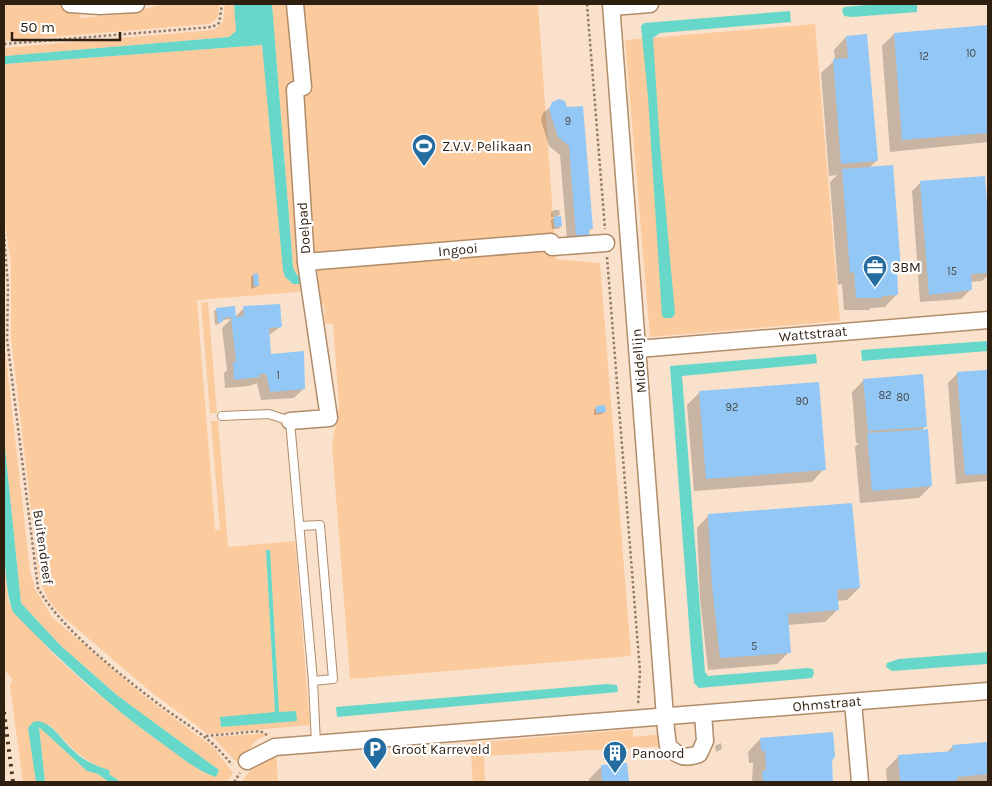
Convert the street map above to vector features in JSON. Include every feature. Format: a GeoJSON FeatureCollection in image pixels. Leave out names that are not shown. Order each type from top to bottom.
{"type":"FeatureCollection","features":[{"type":"Feature","properties":{"kind":"street"},"geometry":{"type":"LineString","coordinates":[[70,4],[100,6],[136,4]]}},
{"type":"Feature","properties":{"kind":"street","name":"Doelpad"},"geometry":{"type":"LineString","coordinates":[[290,421],[329,418],[306,262],[295,90],[303,87],[296,4]]}},
{"type":"Feature","properties":{"kind":"street"},"geometry":{"type":"LineString","coordinates":[[611,5],[650,4]]}},
{"type":"Feature","properties":{"kind":"street","name":"Middellijn"},"geometry":{"type":"LineString","coordinates":[[611,5],[666,718]]}},
{"type":"Feature","properties":{"kind":"street","name":"Ingooi"},"geometry":{"type":"LineString","coordinates":[[306,262],[551,242],[552,247],[606,243]]}},
{"type":"Feature","properties":{"kind":"street","name":"Wattstraat"},"geometry":{"type":"LineString","coordinates":[[638,349],[988,320]]}},
{"type":"Feature","properties":{"kind":"street","name":"Ohmstraat"},"geometry":{"type":"LineString","coordinates":[[666,718],[988,691]]}},
{"type":"Feature","properties":{"kind":"street"},"geometry":{"type":"LineString","coordinates":[[853,702],[860,782]]}},
{"type":"Feature","properties":{"kind":"street"},"geometry":{"type":"LineString","coordinates":[[243,768],[275,747],[666,718],[668,746],[677,755],[688,758],[699,754],[705,741],[703,714]]}},
{"type":"Feature","properties":{"kind":"lane"},"geometry":{"type":"LineString","coordinates":[[222,416],[269,414],[290,421],[313,681],[316,744]]}},
{"type":"Feature","properties":{"kind":"lane"},"geometry":{"type":"LineString","coordinates":[[300,526],[320,525],[333,679],[313,681]]}},
{"type":"Feature","properties":{"kind":"path"},"geometry":{"type":"LineString","coordinates":[[4,44],[212,27],[220,23],[222,4]]}},
{"type":"Feature","properties":{"kind":"path"},"geometry":{"type":"LineString","coordinates":[[587,4],[640,672],[638,704]]}},
{"type":"Feature","properties":{"kind":"path","name":"Buitendreef"},"geometry":{"type":"LineString","coordinates":[[4,234],[8,287],[7,339],[38,588],[57,616],[118,671],[147,695],[205,736],[243,768]]}},
{"type":"Feature","properties":{"kind":"path"},"geometry":{"type":"LineString","coordinates":[[205,736],[260,731],[270,736]]}},
{"type":"Feature","properties":{"kind":"path"},"geometry":{"type":"LineString","coordinates":[[234,782],[243,768]]}},
{"type":"Feature","properties":{"kind":"shaded area"},"geometry":{"type":"Polygon","coordinates":[[[4,4],[66,4],[79,11],[81,18],[125,14],[164,4],[219,4],[219,7],[217,18],[209,24],[4,41],[4,4]]]}},
{"type":"Feature","properties":{"kind":"shaded area"},"geometry":{"type":"Polygon","coordinates":[[[225,4],[234,4],[236,31],[229,37],[6,56],[4,58],[4,48],[214,30],[223,22],[225,4]]]}},
{"type":"Feature","properties":{"kind":"shaded area"},"geometry":{"type":"Polygon","coordinates":[[[272,4],[538,4],[556,259],[600,263],[631,656],[350,679],[332,445],[339,406],[333,324],[325,323],[324,305],[309,308],[308,291],[197,300],[215,530],[220,530],[211,421],[218,421],[228,547],[295,541],[310,725],[208,734],[151,692],[60,614],[49,601],[42,586],[38,570],[11,338],[11,264],[4,216],[4,64],[262,45],[289,282],[298,285],[302,277],[296,274],[293,267],[272,4]],[[270,550],[266,551],[275,713],[221,717],[221,727],[279,712],[270,550]]]}},
{"type":"Feature","properties":{"kind":"shaded area"},"geometry":{"type":"Polygon","coordinates":[[[815,24],[840,321],[650,337],[625,40],[815,24]]]}},
{"type":"Feature","properties":{"kind":"shaded area"},"geometry":{"type":"Polygon","coordinates":[[[208,302],[217,413],[210,413],[201,303],[208,302]]]}},
{"type":"Feature","properties":{"kind":"shaded area"},"geometry":{"type":"Polygon","coordinates":[[[4,340],[30,571],[35,589],[52,617],[144,696],[213,747],[233,773],[227,782],[121,782],[110,775],[109,770],[83,757],[50,725],[29,728],[36,782],[23,782],[10,686],[13,679],[5,671],[4,562],[9,604],[52,653],[89,687],[147,733],[204,773],[216,777],[219,770],[118,696],[60,645],[21,603],[4,438],[4,340]]]}},
{"type":"Feature","properties":{"kind":"shaded area"},"geometry":{"type":"Polygon","coordinates":[[[39,727],[87,771],[98,774],[109,782],[45,782],[39,727]]]}},
{"type":"Feature","properties":{"kind":"shaded area"},"geometry":{"type":"Polygon","coordinates":[[[633,730],[633,737],[662,734],[664,746],[484,756],[485,782],[473,782],[470,743],[633,730]]]}},
{"type":"Feature","properties":{"kind":"shaded area"},"geometry":{"type":"Polygon","coordinates":[[[271,733],[255,741],[240,763],[234,760],[213,737],[271,733]]]}},
{"type":"Feature","properties":{"kind":"shaded area"},"geometry":{"type":"Polygon","coordinates":[[[276,751],[278,782],[242,782],[252,767],[276,751]]]}},
{"type":"Feature","properties":{"kind":"water"},"geometry":{"type":"Polygon","coordinates":[[[234,4],[272,4],[293,267],[296,274],[308,284],[293,284],[285,277],[283,270],[262,45],[4,64],[5,56],[229,37],[236,31],[234,4]]]}},
{"type":"Feature","properties":{"kind":"water"},"geometry":{"type":"Polygon","coordinates":[[[878,4],[917,4],[917,12],[852,17],[844,16],[842,10],[844,7],[878,4]]]}},
{"type":"Feature","properties":{"kind":"water"},"geometry":{"type":"Polygon","coordinates":[[[790,11],[791,22],[660,33],[653,38],[660,146],[675,314],[672,318],[665,318],[662,316],[648,97],[641,26],[644,23],[790,11]]]}},
{"type":"Feature","properties":{"kind":"water"},"geometry":{"type":"Polygon","coordinates":[[[988,341],[988,351],[862,361],[861,350],[988,341]]]}},
{"type":"Feature","properties":{"kind":"water"},"geometry":{"type":"Polygon","coordinates":[[[816,354],[817,363],[682,376],[705,672],[708,676],[808,668],[813,669],[814,673],[812,678],[699,688],[694,683],[691,652],[670,366],[816,354]]]}},
{"type":"Feature","properties":{"kind":"water"},"geometry":{"type":"Polygon","coordinates":[[[4,438],[21,603],[60,645],[118,696],[219,770],[216,777],[189,763],[104,699],[13,612],[9,597],[4,553],[4,438]]]}},
{"type":"Feature","properties":{"kind":"water"},"geometry":{"type":"Polygon","coordinates":[[[266,550],[270,550],[279,712],[296,711],[297,721],[221,727],[220,717],[275,712],[266,550]]]}},
{"type":"Feature","properties":{"kind":"water"},"geometry":{"type":"Polygon","coordinates":[[[988,652],[988,664],[892,671],[886,667],[887,663],[899,659],[988,652]]]}},
{"type":"Feature","properties":{"kind":"water"},"geometry":{"type":"Polygon","coordinates":[[[607,684],[617,685],[618,692],[337,717],[336,707],[607,684]]]}},
{"type":"Feature","properties":{"kind":"water"},"geometry":{"type":"Polygon","coordinates":[[[38,721],[53,729],[82,758],[109,770],[110,775],[121,782],[109,782],[98,774],[87,771],[39,727],[45,782],[36,782],[28,728],[33,722],[38,721]]]}},
{"type":"Feature","properties":{"kind":"building"},"geometry":{"type":"Polygon","coordinates":[[[988,25],[988,133],[902,140],[894,33],[988,25]]]}},
{"type":"Feature","properties":{"kind":"building"},"geometry":{"type":"Polygon","coordinates":[[[867,34],[878,161],[841,164],[833,59],[848,58],[846,36],[867,34]]]}},
{"type":"Feature","properties":{"kind":"building"},"geometry":{"type":"Polygon","coordinates":[[[559,99],[565,101],[567,107],[583,106],[593,229],[589,229],[590,243],[557,239],[576,237],[569,146],[558,137],[549,109],[552,102],[559,99]]]}},
{"type":"Feature","properties":{"kind":"building"},"geometry":{"type":"Polygon","coordinates":[[[893,165],[901,269],[897,269],[898,295],[882,296],[882,298],[856,298],[854,272],[850,273],[842,169],[893,165]]]}},
{"type":"Feature","properties":{"kind":"building"},"geometry":{"type":"Polygon","coordinates":[[[985,176],[988,217],[988,273],[971,274],[972,290],[929,295],[920,181],[985,176]]]}},
{"type":"Feature","properties":{"kind":"building"},"geometry":{"type":"Polygon","coordinates":[[[561,216],[562,226],[555,227],[554,217],[561,216]]]}},
{"type":"Feature","properties":{"kind":"building"},"geometry":{"type":"Polygon","coordinates":[[[258,273],[259,286],[254,286],[253,274],[258,273]]]}},
{"type":"Feature","properties":{"kind":"building"},"geometry":{"type":"Polygon","coordinates":[[[280,304],[282,327],[269,328],[271,354],[304,351],[305,389],[270,392],[266,374],[259,374],[260,377],[234,380],[233,362],[236,362],[231,317],[223,318],[223,322],[218,323],[216,308],[235,306],[236,317],[244,316],[243,306],[280,304]]]}},
{"type":"Feature","properties":{"kind":"building"},"geometry":{"type":"Polygon","coordinates":[[[988,370],[988,474],[965,475],[957,372],[988,370]]]}},
{"type":"Feature","properties":{"kind":"building"},"geometry":{"type":"Polygon","coordinates":[[[923,374],[927,427],[868,431],[863,379],[923,374]]]}},
{"type":"Feature","properties":{"kind":"building"},"geometry":{"type":"Polygon","coordinates":[[[819,382],[826,470],[706,479],[699,391],[819,382]]]}},
{"type":"Feature","properties":{"kind":"building"},"geometry":{"type":"Polygon","coordinates":[[[605,405],[606,412],[596,413],[596,406],[605,405]]]}},
{"type":"Feature","properties":{"kind":"building"},"geometry":{"type":"Polygon","coordinates":[[[928,429],[932,486],[872,491],[867,433],[928,429]]]}},
{"type":"Feature","properties":{"kind":"building"},"geometry":{"type":"Polygon","coordinates":[[[852,503],[860,588],[837,590],[839,610],[788,614],[791,653],[720,658],[712,585],[708,514],[852,503]]]}},
{"type":"Feature","properties":{"kind":"building"},"geometry":{"type":"Polygon","coordinates":[[[833,732],[835,756],[832,761],[833,782],[763,782],[762,771],[766,770],[765,751],[761,751],[760,738],[833,732]]]}},
{"type":"Feature","properties":{"kind":"building"},"geometry":{"type":"Polygon","coordinates":[[[988,742],[988,774],[957,777],[957,782],[900,782],[898,755],[953,751],[952,745],[988,742]]]}},
{"type":"Feature","properties":{"kind":"building","name":"Panoord"},"geometry":{"type":"Polygon","coordinates":[[[627,763],[629,782],[602,782],[601,765],[627,763]]]}},
{"type":"Feature","properties":{"kind":"railway"},"geometry":{"type":"LineString","coordinates":[[4,712],[13,782]]}},
{"type":"Feature","properties":{"kind":"place","name":"Z.V.V. Pelikaan"},"geometry":{"type":"Point","coordinates":[424,167]}},
{"type":"Feature","properties":{"kind":"place","name":"3BM"},"geometry":{"type":"Point","coordinates":[875,288]}},
{"type":"Feature","properties":{"kind":"place","name":"Groot Karreveld"},"geometry":{"type":"Point","coordinates":[375,770]}},
{"type":"Feature","properties":{"kind":"place","name":"Panoord"},"geometry":{"type":"Point","coordinates":[615,774]}}]}
